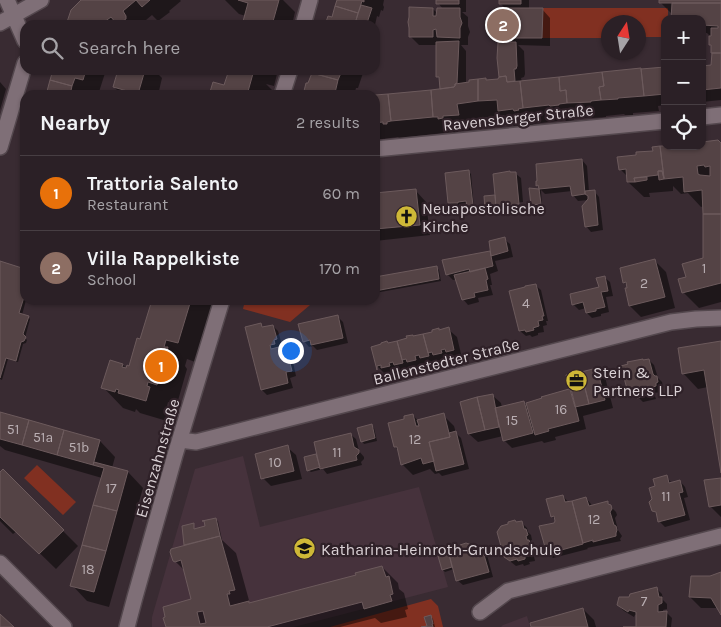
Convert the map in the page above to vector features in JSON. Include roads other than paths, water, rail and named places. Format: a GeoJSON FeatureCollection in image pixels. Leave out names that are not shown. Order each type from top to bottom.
{"type":"FeatureCollection","features":[{"type":"Feature","properties":{"kind":"street"},"geometry":{"type":"LineString","coordinates":[[7,0],[20,30]]}},
{"type":"Feature","properties":{"kind":"street"},"geometry":{"type":"LineString","coordinates":[[0,23],[41,0]]}},
{"type":"Feature","properties":{"kind":"street"},"geometry":{"type":"LineString","coordinates":[[304,20],[310,0]]}},
{"type":"Feature","properties":{"kind":"street"},"geometry":{"type":"LineString","coordinates":[[0,147],[21,75]]}},
{"type":"Feature","properties":{"kind":"street"},"geometry":{"type":"LineString","coordinates":[[284,90],[288,75]]}},
{"type":"Feature","properties":{"kind":"street"},"geometry":{"type":"LineString","coordinates":[[706,117],[721,115]]}},
{"type":"Feature","properties":{"kind":"street","name":"Ravensberger Straße"},"geometry":{"type":"LineString","coordinates":[[380,149],[661,121]]}},
{"type":"Feature","properties":{"kind":"street","name":"Eisenzahnstraße"},"geometry":{"type":"LineString","coordinates":[[127,627],[134,597],[220,305]]}},
{"type":"Feature","properties":{"kind":"street","name":"Ballenstedter Straße"},"geometry":{"type":"LineString","coordinates":[[180,440],[196,442],[671,322],[721,318]]}},
{"type":"Feature","properties":{"kind":"street"},"geometry":{"type":"LineString","coordinates":[[480,612],[508,591],[721,536]]}},
{"type":"Feature","properties":{"kind":"street"},"geometry":{"type":"LineString","coordinates":[[0,563],[64,627]]}},
{"type":"Feature","properties":{"kind":"place","name":"Villa Rappelkiste"},"geometry":{"type":"Point","coordinates":[503,25]}},
{"type":"Feature","properties":{"kind":"place","name":"Neuapostolische Kirche"},"geometry":{"type":"Point","coordinates":[406,217]}},
{"type":"Feature","properties":{"kind":"place","name":"Trattoria Salento"},"geometry":{"type":"Point","coordinates":[161,366]}},
{"type":"Feature","properties":{"kind":"place","name":"Stein & Partners LLP"},"geometry":{"type":"Point","coordinates":[577,381]}},
{"type":"Feature","properties":{"kind":"place","name":"Katharina-Heinroth-Grundschule"},"geometry":{"type":"Point","coordinates":[305,549]}}]}
